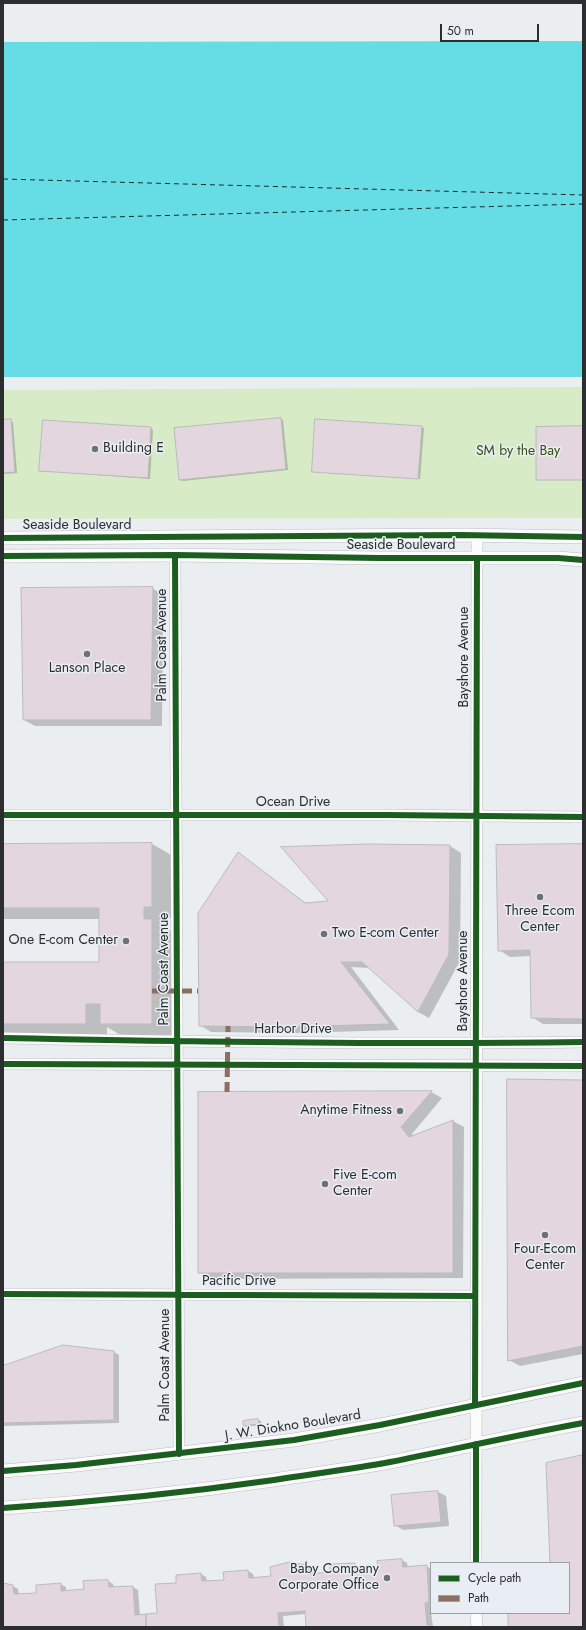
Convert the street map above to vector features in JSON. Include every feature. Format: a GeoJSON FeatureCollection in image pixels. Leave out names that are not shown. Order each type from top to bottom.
{"type":"FeatureCollection","features":[{"type":"Feature","properties":{"kind":"street","name":"Bayshore Avenue"},"geometry":{"type":"LineString","coordinates":[[476,1562],[477,536]]}},
{"type":"Feature","properties":{"kind":"street","name":"Seaside Boulevard"},"geometry":{"type":"LineString","coordinates":[[3,538],[583,537]]}},
{"type":"Feature","properties":{"kind":"street","name":"Seaside Boulevard"},"geometry":{"type":"LineString","coordinates":[[3,556],[175,555],[583,560]]}},
{"type":"Feature","properties":{"kind":"street","name":"Palm Coast Avenue"},"geometry":{"type":"LineString","coordinates":[[175,555],[179,1454]]}},
{"type":"Feature","properties":{"kind":"street","name":"Ocean Drive"},"geometry":{"type":"LineString","coordinates":[[3,815],[583,817]]}},
{"type":"Feature","properties":{"kind":"street","name":"Harbor Drive"},"geometry":{"type":"LineString","coordinates":[[3,1038],[476,1044],[583,1042]]}},
{"type":"Feature","properties":{"kind":"street"},"geometry":{"type":"LineString","coordinates":[[3,1064],[583,1066]]}},
{"type":"Feature","properties":{"kind":"street","name":"Pacific Drive"},"geometry":{"type":"LineString","coordinates":[[3,1294],[476,1296]]}},
{"type":"Feature","properties":{"kind":"street","name":"J. W. Diokno Boulevard"},"geometry":{"type":"LineString","coordinates":[[3,1471],[179,1454],[294,1440],[583,1383]]}},
{"type":"Feature","properties":{"kind":"street"},"geometry":{"type":"LineString","coordinates":[[3,1508],[80,1503],[175,1494],[389,1462],[583,1424]]}},
{"type":"Feature","properties":{"kind":"street"},"geometry":{"type":"LineString","coordinates":[[476,1614],[477,1627]]}},
{"type":"Feature","properties":{"kind":"green space","name":"SM by the Bay"},"geometry":{"type":"Polygon","coordinates":[[[583,387],[583,518],[3,519],[3,390],[583,387]]]}},
{"type":"Feature","properties":{"kind":"water"},"geometry":{"type":"Polygon","coordinates":[[[583,41],[583,377],[3,377],[3,42],[583,41]]]}},
{"type":"Feature","properties":{"kind":"building"},"geometry":{"type":"Polygon","coordinates":[[[281,418],[286,469],[179,480],[174,428],[281,418]]]}},
{"type":"Feature","properties":{"kind":"building"},"geometry":{"type":"Polygon","coordinates":[[[11,419],[15,472],[3,473],[3,420],[11,419]]]}},
{"type":"Feature","properties":{"kind":"building"},"geometry":{"type":"Polygon","coordinates":[[[315,419],[422,426],[418,479],[312,472],[315,419]]]}},
{"type":"Feature","properties":{"kind":"building","name":"Building E"},"geometry":{"type":"Polygon","coordinates":[[[43,420],[151,427],[148,478],[39,471],[43,420]]]}},
{"type":"Feature","properties":{"kind":"building"},"geometry":{"type":"Polygon","coordinates":[[[583,426],[583,480],[536,480],[536,427],[583,426]]]}},
{"type":"Feature","properties":{"kind":"building","name":"Lanson Place"},"geometry":{"type":"Polygon","coordinates":[[[153,587],[151,720],[23,720],[21,588],[153,587]]]}},
{"type":"Feature","properties":{"kind":"building","name":"One E-com Center"},"geometry":{"type":"Polygon","coordinates":[[[152,843],[152,907],[144,907],[144,919],[152,919],[152,1024],[100,1024],[100,1004],[86,1004],[86,1024],[3,1024],[3,962],[99,962],[99,908],[3,908],[3,844],[152,843]]]}},
{"type":"Feature","properties":{"kind":"building","name":"Two E-com Center"},"geometry":{"type":"Polygon","coordinates":[[[367,844],[450,845],[449,954],[418,1012],[362,962],[341,962],[390,1024],[283,1027],[199,1026],[198,913],[238,852],[305,903],[328,901],[281,847],[367,844]]]}},
{"type":"Feature","properties":{"kind":"building","name":"Three Ecom Center"},"geometry":{"type":"Polygon","coordinates":[[[583,844],[583,1019],[531,1018],[530,950],[498,951],[496,845],[583,844]]]}},
{"type":"Feature","properties":{"kind":"building","name":"Four-Ecom Center"},"geometry":{"type":"Polygon","coordinates":[[[507,1079],[583,1080],[583,1346],[508,1361],[507,1079]]]}},
{"type":"Feature","properties":{"kind":"building","name":"Five E-com Center"},"geometry":{"type":"Polygon","coordinates":[[[432,1091],[401,1127],[409,1137],[453,1120],[453,1273],[198,1273],[198,1092],[432,1091]]]}},
{"type":"Feature","properties":{"kind":"building"},"geometry":{"type":"Polygon","coordinates":[[[63,1345],[114,1351],[114,1420],[3,1423],[3,1366],[63,1345]]]}},
{"type":"Feature","properties":{"kind":"building"},"geometry":{"type":"Polygon","coordinates":[[[258,1419],[259,1424],[243,1426],[243,1421],[258,1419]]]}},
{"type":"Feature","properties":{"kind":"building"},"geometry":{"type":"Polygon","coordinates":[[[583,1455],[583,1627],[508,1627],[508,1614],[570,1614],[570,1562],[550,1562],[546,1463],[583,1455]]]}},
{"type":"Feature","properties":{"kind":"building"},"geometry":{"type":"Polygon","coordinates":[[[438,1491],[441,1522],[394,1526],[391,1495],[438,1491]]]}},
{"type":"Feature","properties":{"kind":"building"},"geometry":{"type":"Polygon","coordinates":[[[402,1559],[403,1567],[427,1565],[429,1602],[425,1603],[427,1625],[431,1625],[431,1627],[306,1627],[305,1611],[278,1613],[279,1627],[146,1627],[146,1614],[157,1613],[155,1584],[176,1583],[176,1575],[201,1573],[202,1581],[224,1580],[223,1572],[248,1570],[249,1578],[271,1576],[270,1567],[289,1562],[307,1565],[308,1574],[330,1572],[330,1564],[355,1563],[355,1570],[378,1569],[377,1561],[402,1559]]]}},
{"type":"Feature","properties":{"kind":"building"},"geometry":{"type":"Polygon","coordinates":[[[108,1580],[109,1587],[133,1586],[135,1615],[146,1614],[146,1627],[3,1627],[3,1583],[13,1585],[14,1594],[36,1593],[36,1585],[61,1583],[61,1591],[84,1589],[83,1581],[108,1580]]]}},
{"type":"Feature","properties":{"kind":"ferry route"},"geometry":{"type":"LineString","coordinates":[[3,179],[583,195]]}},
{"type":"Feature","properties":{"kind":"ferry route"},"geometry":{"type":"LineString","coordinates":[[3,220],[583,204]]}},
{"type":"Feature","properties":{"kind":"marked path"},"geometry":{"type":"LineString","coordinates":[[152,991],[198,991]]}},
{"type":"Feature","properties":{"kind":"marked path"},"geometry":{"type":"LineString","coordinates":[[227,1092],[228,1026]]}},
{"type":"Feature","properties":{"kind":"cycle path"},"geometry":{"type":"LineString","coordinates":[[3,538],[460,535],[583,537]]}},
{"type":"Feature","properties":{"kind":"cycle path"},"geometry":{"type":"LineString","coordinates":[[175,555],[179,1454]]}},
{"type":"Feature","properties":{"kind":"cycle path"},"geometry":{"type":"LineString","coordinates":[[3,556],[175,555],[379,558],[558,558],[583,560]]}},
{"type":"Feature","properties":{"kind":"cycle path"},"geometry":{"type":"LineString","coordinates":[[475,1405],[477,558]]}},
{"type":"Feature","properties":{"kind":"cycle path"},"geometry":{"type":"LineString","coordinates":[[3,815],[387,815],[583,817]]}},
{"type":"Feature","properties":{"kind":"cycle path"},"geometry":{"type":"LineString","coordinates":[[3,1038],[293,1043],[583,1042]]}},
{"type":"Feature","properties":{"kind":"cycle path"},"geometry":{"type":"LineString","coordinates":[[3,1064],[583,1066]]}},
{"type":"Feature","properties":{"kind":"cycle path"},"geometry":{"type":"LineString","coordinates":[[3,1294],[475,1296]]}},
{"type":"Feature","properties":{"kind":"cycle path"},"geometry":{"type":"LineString","coordinates":[[3,1471],[76,1465],[294,1440],[380,1425],[583,1383]]}},
{"type":"Feature","properties":{"kind":"cycle path"},"geometry":{"type":"LineString","coordinates":[[3,1508],[138,1497],[274,1480],[390,1462],[583,1423]]}},
{"type":"Feature","properties":{"kind":"cycle path"},"geometry":{"type":"LineString","coordinates":[[476,1444],[476,1562]]}},
{"type":"Feature","properties":{"kind":"place","name":"Building E"},"geometry":{"type":"Point","coordinates":[95,449]}},
{"type":"Feature","properties":{"kind":"place","name":"Lanson Place"},"geometry":{"type":"Point","coordinates":[87,654]}},
{"type":"Feature","properties":{"kind":"place","name":"Three Ecom Center"},"geometry":{"type":"Point","coordinates":[540,897]}},
{"type":"Feature","properties":{"kind":"place","name":"Two E-com Center"},"geometry":{"type":"Point","coordinates":[324,934]}},
{"type":"Feature","properties":{"kind":"place","name":"One E-com Center"},"geometry":{"type":"Point","coordinates":[126,941]}},
{"type":"Feature","properties":{"kind":"place","name":"Anytime Fitness"},"geometry":{"type":"Point","coordinates":[400,1111]}},
{"type":"Feature","properties":{"kind":"place","name":"Five E-com Center"},"geometry":{"type":"Point","coordinates":[325,1184]}},
{"type":"Feature","properties":{"kind":"place","name":"Four-Ecom Center"},"geometry":{"type":"Point","coordinates":[545,1235]}},
{"type":"Feature","properties":{"kind":"place","name":"Baby Company Corporate Office"},"geometry":{"type":"Point","coordinates":[387,1578]}}]}
